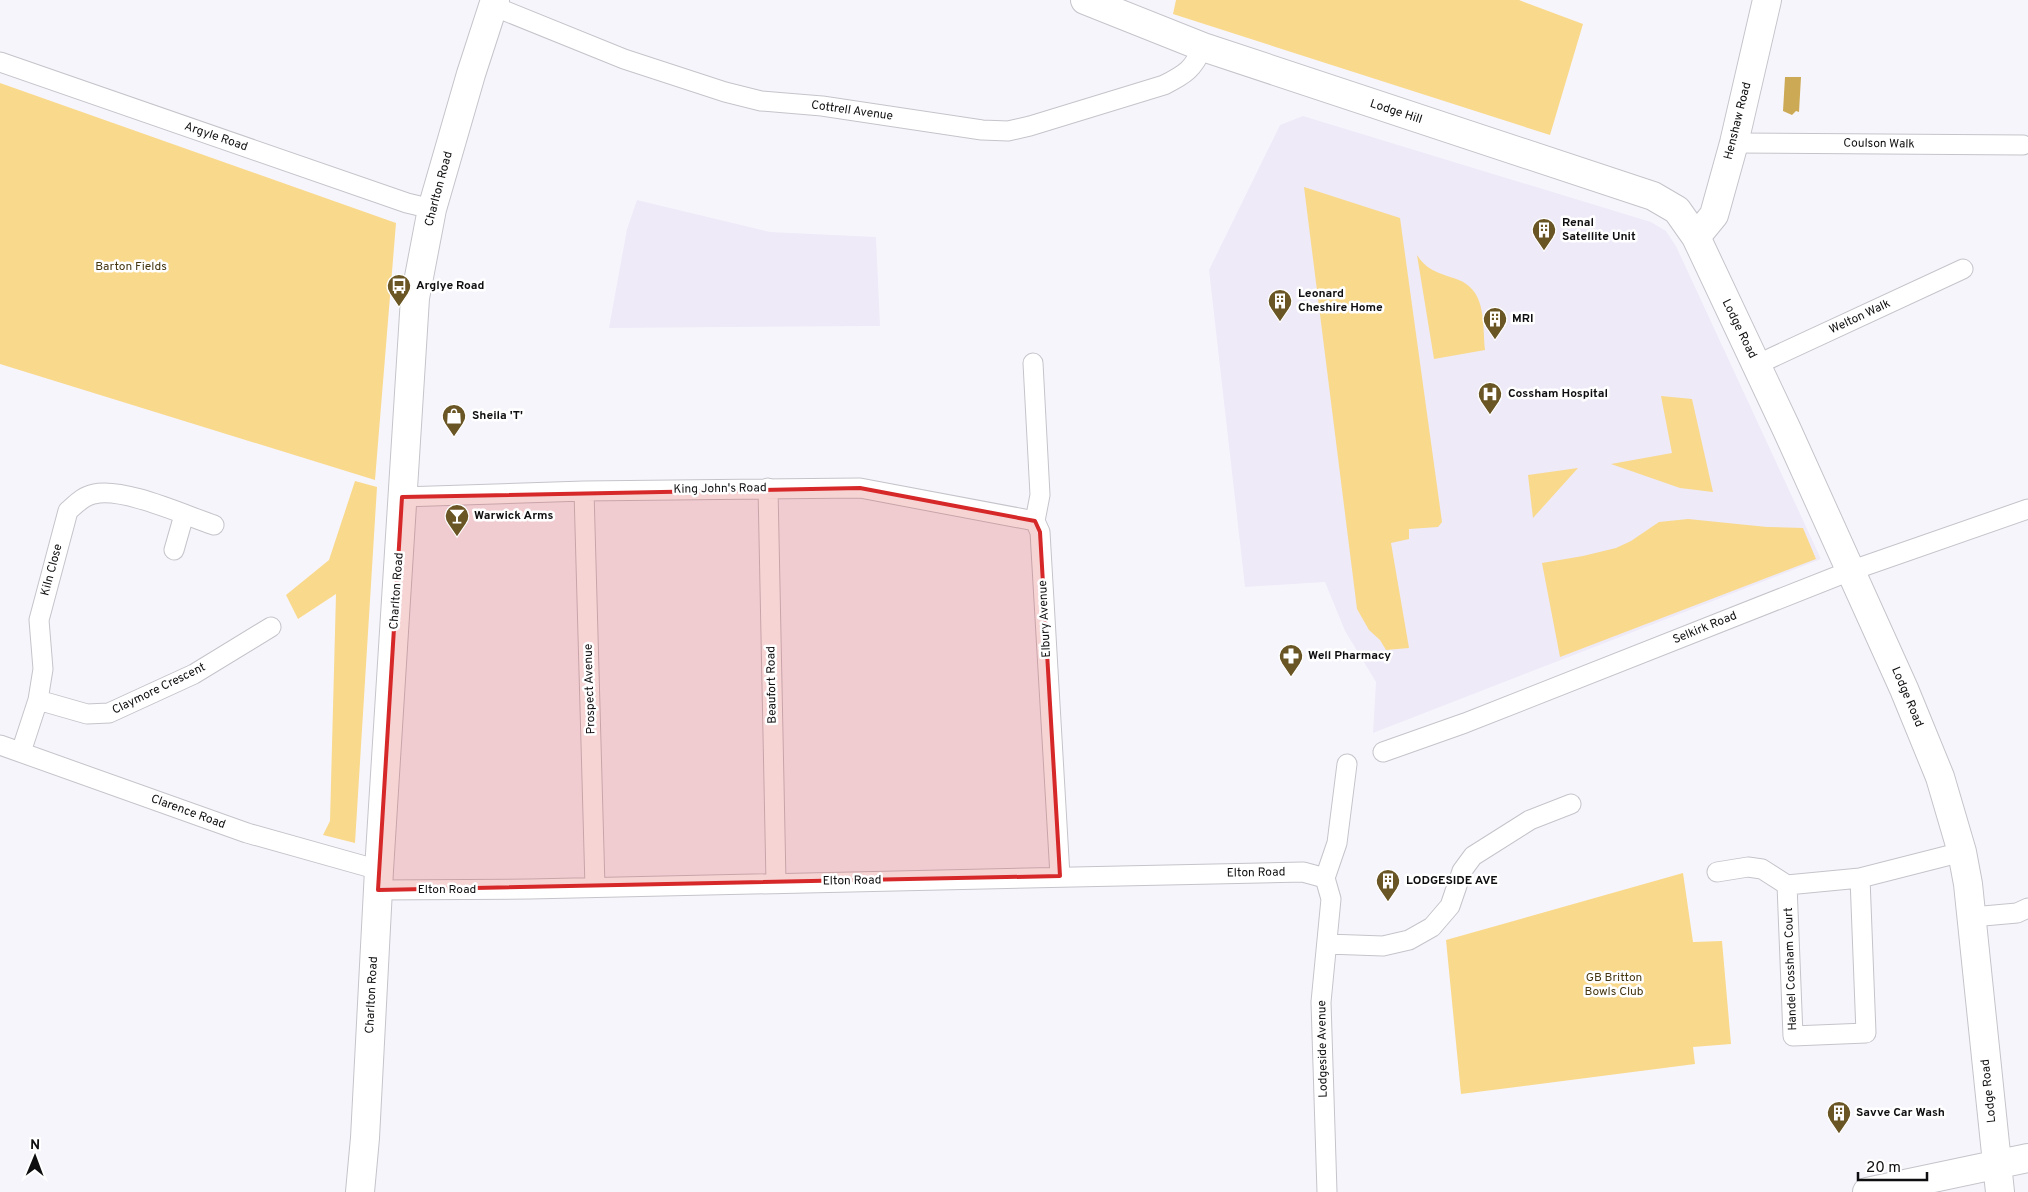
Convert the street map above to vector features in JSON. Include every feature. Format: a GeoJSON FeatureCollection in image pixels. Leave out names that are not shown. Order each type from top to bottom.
{"type":"FeatureCollection","features":[{"type":"Feature","properties":{"kind":"main road","name":"Lodge Hill"},"geometry":{"type":"LineString","coordinates":[[1086,0],[1203,47],[1653,196],[1677,210],[1696,236]]}},
{"type":"Feature","properties":{"kind":"main road","name":"Henshaw Road"},"geometry":{"type":"LineString","coordinates":[[1696,236],[1714,215],[1734,143],[1768,0]]}},
{"type":"Feature","properties":{"kind":"main road","name":"Charlton Road"},"geometry":{"type":"LineString","coordinates":[[360,1192],[365,1138],[378,880],[415,298],[432,209],[471,74],[494,3]]}},
{"type":"Feature","properties":{"kind":"main road","name":"Lodge Road"},"geometry":{"type":"LineString","coordinates":[[1696,236],[1904,689],[1940,777],[1962,852],[1972,917],[2000,1192]]}},
{"type":"Feature","properties":{"kind":"main road"},"geometry":{"type":"LineString","coordinates":[[1868,1192],[1996,1163],[2028,1158]]}},
{"type":"Feature","properties":{"kind":"street","name":"Cottrell Avenue"},"geometry":{"type":"LineString","coordinates":[[494,3],[624,59],[726,92],[761,101],[822,106],[982,130],[1008,131],[1030,126],[1164,85],[1183,76],[1195,65],[1203,47]]}},
{"type":"Feature","properties":{"kind":"street","name":"Argyle Road"},"geometry":{"type":"LineString","coordinates":[[0,62],[432,209]]}},
{"type":"Feature","properties":{"kind":"street","name":"Coulson Walk"},"geometry":{"type":"LineString","coordinates":[[1734,143],[2024,146]]}},
{"type":"Feature","properties":{"kind":"street","name":"Welton Walk"},"geometry":{"type":"LineString","coordinates":[[1756,365],[1963,269]]}},
{"type":"Feature","properties":{"kind":"street","name":"Elbury Avenue"},"geometry":{"type":"LineString","coordinates":[[1033,363],[1040,495],[1035,521],[1040,532],[1060,876]]}},
{"type":"Feature","properties":{"kind":"street","name":"Beaufort Road"},"geometry":{"type":"LineString","coordinates":[[768,488],[776,882]]}},
{"type":"Feature","properties":{"kind":"street","name":"King John's Road"},"geometry":{"type":"LineString","coordinates":[[402,497],[584,491],[860,488],[1035,521]]}},
{"type":"Feature","properties":{"kind":"street","name":"Prospect Avenue"},"geometry":{"type":"LineString","coordinates":[[584,491],[595,887]]}},
{"type":"Feature","properties":{"kind":"street","name":"Kiln Close"},"geometry":{"type":"LineString","coordinates":[[21,752],[38,700],[43,669],[39,620],[68,511],[87,496],[111,493],[128,496],[214,525]]}},
{"type":"Feature","properties":{"kind":"street","name":"Selkirk Road"},"geometry":{"type":"LineString","coordinates":[[1383,752],[1465,723],[1850,571],[2028,509]]}},
{"type":"Feature","properties":{"kind":"street"},"geometry":{"type":"LineString","coordinates":[[174,550],[184,515]]}},
{"type":"Feature","properties":{"kind":"street","name":"Claymore Crescent"},"geometry":{"type":"LineString","coordinates":[[38,700],[87,714],[109,713],[194,674],[271,627]]}},
{"type":"Feature","properties":{"kind":"street","name":"Clarence Road"},"geometry":{"type":"LineString","coordinates":[[1,748],[21,752],[378,880]]}},
{"type":"Feature","properties":{"kind":"street"},"geometry":{"type":"LineString","coordinates":[[1325,878],[1337,843],[1347,764]]}},
{"type":"Feature","properties":{"kind":"street"},"geometry":{"type":"LineString","coordinates":[[1327,944],[1383,946],[1409,940],[1432,927],[1450,906],[1462,871],[1473,856],[1530,820],[1571,804]]}},
{"type":"Feature","properties":{"kind":"street"},"geometry":{"type":"LineString","coordinates":[[1717,872],[1748,867],[1762,869],[1787,885],[1860,878],[1962,852]]}},
{"type":"Feature","properties":{"kind":"street","name":"Elton Road"},"geometry":{"type":"LineString","coordinates":[[378,880],[595,887],[1303,872],[1325,878]]}},
{"type":"Feature","properties":{"kind":"street","name":"Lodgeside Avenue"},"geometry":{"type":"LineString","coordinates":[[1325,878],[1331,899],[1321,1002],[1327,1192]]}},
{"type":"Feature","properties":{"kind":"street","name":"Handel Cossham Court"},"geometry":{"type":"LineString","coordinates":[[1787,885],[1793,1036],[1866,1033],[1860,878]]}},
{"type":"Feature","properties":{"kind":"street"},"geometry":{"type":"LineString","coordinates":[[1972,917],[2017,913],[2028,908]]}},
{"type":"Feature","properties":{"kind":"highlighted area"},"geometry":{"type":"Polygon","coordinates":[[[860,488],[1026,518],[1035,521],[1040,532],[1060,876],[378,890],[402,497],[860,488]]]}},
{"type":"Feature","properties":{"kind":"shaded area"},"geometry":{"type":"Polygon","coordinates":[[[1785,77],[1801,77],[1799,112],[1796,111],[1792,115],[1783,111],[1785,77]]]}},
{"type":"Feature","properties":{"kind":"shaded area","name":"Cossham Hospital"},"geometry":{"type":"Polygon","coordinates":[[[1303,116],[1651,222],[1666,231],[1676,246],[1821,559],[1373,733],[1376,682],[1345,631],[1325,582],[1245,587],[1209,270],[1280,125],[1303,116]]]}},
{"type":"Feature","properties":{"kind":"shaded area"},"geometry":{"type":"Polygon","coordinates":[[[637,200],[770,232],[876,237],[880,326],[609,328],[627,229],[637,200]]]}},
{"type":"Feature","properties":{"kind":"green space"},"geometry":{"type":"Polygon","coordinates":[[[1176,0],[1519,0],[1583,24],[1550,135],[1173,14],[1176,0]]]}},
{"type":"Feature","properties":{"kind":"green space","name":"Barton Fields"},"geometry":{"type":"Polygon","coordinates":[[[0,83],[396,223],[375,480],[0,364],[0,83]]]}},
{"type":"Feature","properties":{"kind":"green space"},"geometry":{"type":"Polygon","coordinates":[[[1304,187],[1400,218],[1442,522],[1438,527],[1409,529],[1409,539],[1391,543],[1409,648],[1386,650],[1380,640],[1369,630],[1357,609],[1304,187]]]}},
{"type":"Feature","properties":{"kind":"green space"},"geometry":{"type":"Polygon","coordinates":[[[1417,255],[1431,269],[1455,278],[1469,286],[1475,293],[1482,313],[1485,350],[1434,359],[1417,255]]]}},
{"type":"Feature","properties":{"kind":"green space"},"geometry":{"type":"Polygon","coordinates":[[[1661,396],[1692,399],[1713,492],[1680,488],[1611,464],[1672,453],[1661,396]]]}},
{"type":"Feature","properties":{"kind":"green space"},"geometry":{"type":"Polygon","coordinates":[[[1578,468],[1533,518],[1528,475],[1578,468]]]}},
{"type":"Feature","properties":{"kind":"green space"},"geometry":{"type":"Polygon","coordinates":[[[355,481],[377,487],[355,843],[323,835],[330,821],[336,594],[298,619],[286,595],[329,560],[355,481]]]}},
{"type":"Feature","properties":{"kind":"green space"},"geometry":{"type":"Polygon","coordinates":[[[1688,519],[1767,527],[1803,528],[1816,559],[1560,657],[1542,563],[1616,548],[1631,541],[1659,522],[1688,519]]]}},
{"type":"Feature","properties":{"kind":"green space","name":"GB Britton Bowls Club"},"geometry":{"type":"Polygon","coordinates":[[[1683,873],[1693,942],[1722,941],[1731,1044],[1693,1047],[1695,1064],[1461,1094],[1446,940],[1683,873]]]}},
{"type":"Feature","properties":{"kind":"place","name":"Renal Satellite Unit"},"geometry":{"type":"Point","coordinates":[1544,251]}},
{"type":"Feature","properties":{"kind":"place","name":"Arglye Road"},"geometry":{"type":"Point","coordinates":[399,307]}},
{"type":"Feature","properties":{"kind":"place","name":"Leonard Cheshire Home"},"geometry":{"type":"Point","coordinates":[1280,322]}},
{"type":"Feature","properties":{"kind":"place","name":"MRI"},"geometry":{"type":"Point","coordinates":[1495,340]}},
{"type":"Feature","properties":{"kind":"place","name":"Cossham Hospital"},"geometry":{"type":"Point","coordinates":[1490,415]}},
{"type":"Feature","properties":{"kind":"place","name":"Sheila 'T'"},"geometry":{"type":"Point","coordinates":[454,437]}},
{"type":"Feature","properties":{"kind":"place","name":"Warwick Arms"},"geometry":{"type":"Point","coordinates":[457,537]}},
{"type":"Feature","properties":{"kind":"place","name":"Well Pharmacy"},"geometry":{"type":"Point","coordinates":[1291,677]}},
{"type":"Feature","properties":{"kind":"place","name":"LODGESIDE AVE"},"geometry":{"type":"Point","coordinates":[1388,902]}},
{"type":"Feature","properties":{"kind":"place","name":"Savve Car Wash"},"geometry":{"type":"Point","coordinates":[1839,1134]}}]}
